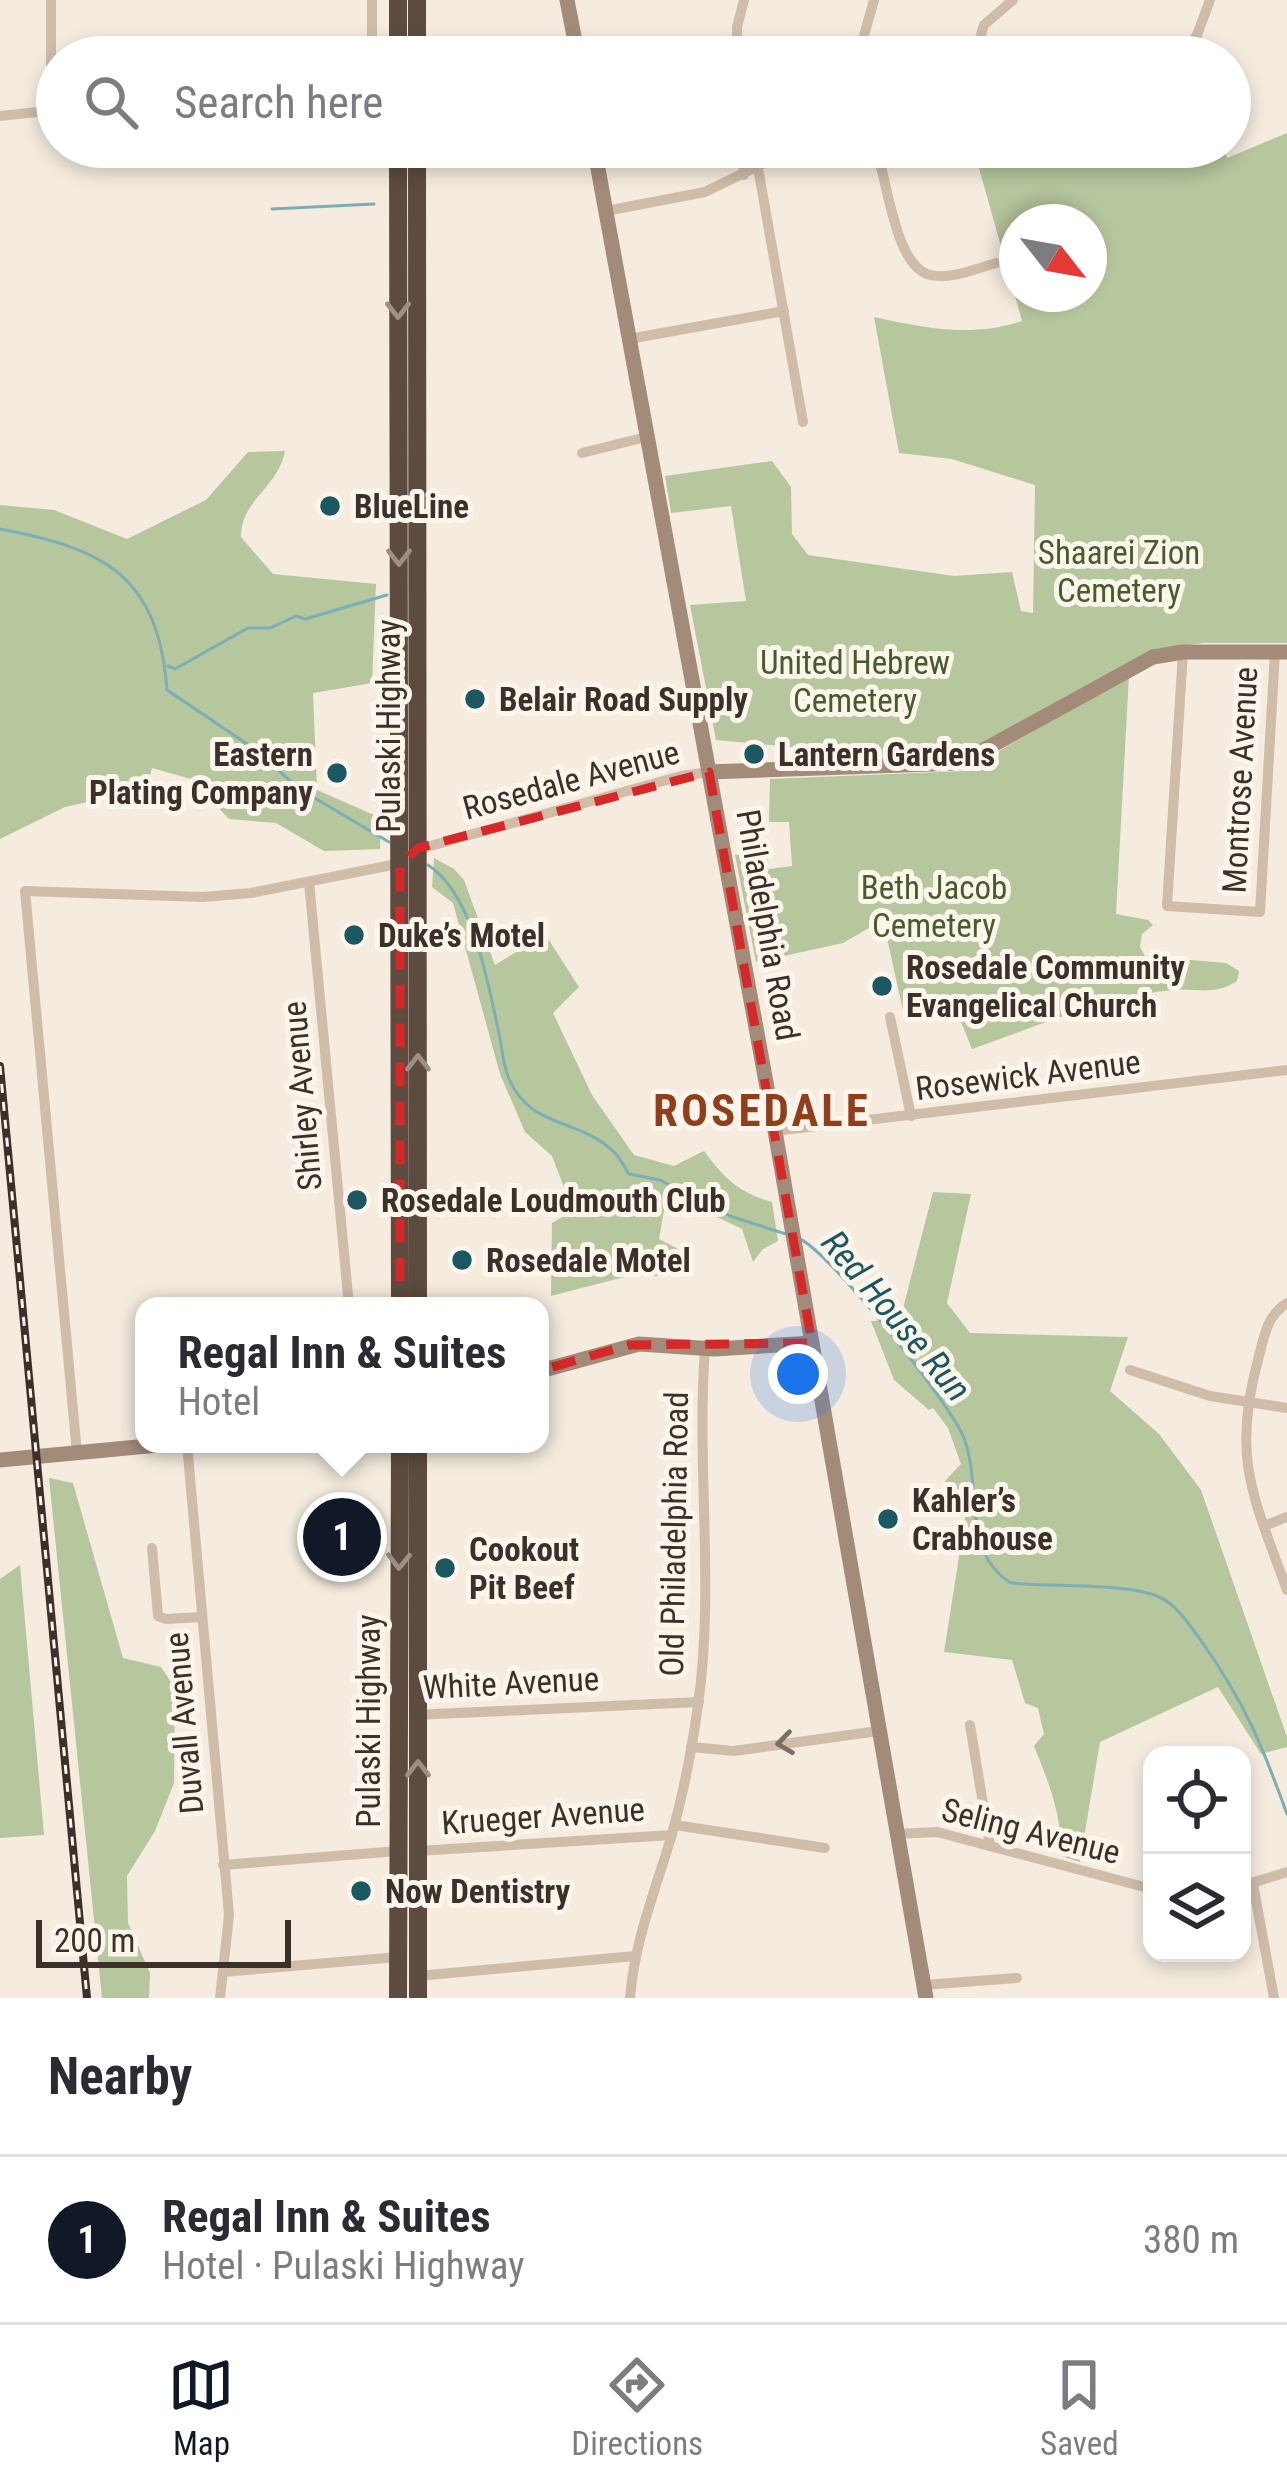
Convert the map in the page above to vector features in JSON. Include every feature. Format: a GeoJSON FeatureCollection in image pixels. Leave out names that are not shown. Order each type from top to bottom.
{"type":"FeatureCollection","features":[{"type":"Feature","properties":{"kind":"highway"},"geometry":{"type":"LineString","coordinates":[[398,0],[398,36]]}},
{"type":"Feature","properties":{"kind":"highway"},"geometry":{"type":"LineString","coordinates":[[417,0],[417,36]]}},
{"type":"Feature","properties":{"kind":"highway","name":"Pulaski Highway"},"geometry":{"type":"LineString","coordinates":[[398,168],[400,1297]]}},
{"type":"Feature","properties":{"kind":"highway","name":"Pulaski Highway"},"geometry":{"type":"LineString","coordinates":[[417,168],[418,1297]]}},
{"type":"Feature","properties":{"kind":"highway","name":"Pulaski Highway"},"geometry":{"type":"LineString","coordinates":[[400,1453],[408,1851],[418,1998]]}},
{"type":"Feature","properties":{"kind":"highway","name":"Pulaski Highway"},"geometry":{"type":"LineString","coordinates":[[408,1715],[418,1453]]}},
{"type":"Feature","properties":{"kind":"highway","name":"Pulaski Highway"},"geometry":{"type":"LineString","coordinates":[[398,1998],[408,1851]]}},
{"type":"Feature","properties":{"kind":"main road"},"geometry":{"type":"LineString","coordinates":[[568,0],[574,36]]}},
{"type":"Feature","properties":{"kind":"main road","name":"Philadelphia Road"},"geometry":{"type":"LineString","coordinates":[[598,168],[775,1131],[925,1991]]}},
{"type":"Feature","properties":{"kind":"main road"},"geometry":{"type":"LineString","coordinates":[[710,772],[960,763],[1153,657],[1183,652],[1281,652]]}},
{"type":"Feature","properties":{"kind":"main road"},"geometry":{"type":"LineString","coordinates":[[549,1368],[629,1346],[705,1349],[812,1342]]}},
{"type":"Feature","properties":{"kind":"main road"},"geometry":{"type":"LineString","coordinates":[[1,1460],[135,1448]]}},
{"type":"Feature","properties":{"kind":"street"},"geometry":{"type":"LineString","coordinates":[[51,0],[52,36]]}},
{"type":"Feature","properties":{"kind":"street"},"geometry":{"type":"LineString","coordinates":[[372,0],[372,36]]}},
{"type":"Feature","properties":{"kind":"street"},"geometry":{"type":"LineString","coordinates":[[737,36],[744,0]]}},
{"type":"Feature","properties":{"kind":"street"},"geometry":{"type":"LineString","coordinates":[[864,36],[874,0]]}},
{"type":"Feature","properties":{"kind":"street"},"geometry":{"type":"LineString","coordinates":[[981,36],[984,26],[1012,0]]}},
{"type":"Feature","properties":{"kind":"street"},"geometry":{"type":"LineString","coordinates":[[1196,36],[1210,0]]}},
{"type":"Feature","properties":{"kind":"street"},"geometry":{"type":"LineString","coordinates":[[0,116],[36,113]]}},
{"type":"Feature","properties":{"kind":"street"},"geometry":{"type":"LineString","coordinates":[[743,168],[743,175]]}},
{"type":"Feature","properties":{"kind":"street"},"geometry":{"type":"LineString","coordinates":[[606,211],[696,195],[758,168],[802,422]]}},
{"type":"Feature","properties":{"kind":"street"},"geometry":{"type":"LineString","coordinates":[[881,168],[908,261],[937,276],[996,263]]}},
{"type":"Feature","properties":{"kind":"street"},"geometry":{"type":"LineString","coordinates":[[628,340],[784,310]]}},
{"type":"Feature","properties":{"kind":"street"},"geometry":{"type":"LineString","coordinates":[[582,453],[646,437]]}},
{"type":"Feature","properties":{"kind":"street","name":"Montrose Avenue"},"geometry":{"type":"LineString","coordinates":[[1183,652],[1167,906],[1260,911],[1281,652]]}},
{"type":"Feature","properties":{"kind":"street","name":"Rosedale Avenue"},"geometry":{"type":"LineString","coordinates":[[400,865],[418,848],[710,772]]}},
{"type":"Feature","properties":{"kind":"street"},"geometry":{"type":"LineString","coordinates":[[73,1454],[26,891],[203,897],[400,865]]}},
{"type":"Feature","properties":{"kind":"street","name":"Shirley Avenue"},"geometry":{"type":"LineString","coordinates":[[309,882],[348,1297]]}},
{"type":"Feature","properties":{"kind":"street"},"geometry":{"type":"LineString","coordinates":[[890,1017],[911,1117]]}},
{"type":"Feature","properties":{"kind":"street","name":"Rosewick Avenue"},"geometry":{"type":"LineString","coordinates":[[775,1131],[1287,1070]]}},
{"type":"Feature","properties":{"kind":"street"},"geometry":{"type":"LineString","coordinates":[[1287,1303],[1267,1326],[1246,1403],[1246,1461],[1287,1590]]}},
{"type":"Feature","properties":{"kind":"street","name":"Old Philadelphia Road"},"geometry":{"type":"LineString","coordinates":[[630,1998],[634,1955],[673,1830],[699,1702],[706,1609],[701,1457],[705,1349]]}},
{"type":"Feature","properties":{"kind":"street"},"geometry":{"type":"LineString","coordinates":[[1130,1370],[1246,1403],[1287,1408]]}},
{"type":"Feature","properties":{"kind":"street","name":"Duvall Avenue"},"geometry":{"type":"LineString","coordinates":[[188,1453],[229,1916],[220,1998]]}},
{"type":"Feature","properties":{"kind":"street"},"geometry":{"type":"LineString","coordinates":[[1264,1526],[1287,1517]]}},
{"type":"Feature","properties":{"kind":"street"},"geometry":{"type":"LineString","coordinates":[[152,1548],[158,1616],[202,1618]]}},
{"type":"Feature","properties":{"kind":"street","name":"White Avenue"},"geometry":{"type":"LineString","coordinates":[[408,1715],[699,1702]]}},
{"type":"Feature","properties":{"kind":"street"},"geometry":{"type":"LineString","coordinates":[[970,1725],[990,1846]]}},
{"type":"Feature","properties":{"kind":"street"},"geometry":{"type":"LineString","coordinates":[[691,1747],[744,1750],[878,1731]]}},
{"type":"Feature","properties":{"kind":"street","name":"Krueger Avenue"},"geometry":{"type":"LineString","coordinates":[[223,1865],[673,1830],[825,1848]]}},
{"type":"Feature","properties":{"kind":"street","name":"Seling Avenue"},"geometry":{"type":"LineString","coordinates":[[897,1834],[928,1831],[1143,1886]]}},
{"type":"Feature","properties":{"kind":"street"},"geometry":{"type":"LineString","coordinates":[[1251,1884],[1287,1873]]}},
{"type":"Feature","properties":{"kind":"street"},"geometry":{"type":"LineString","coordinates":[[1251,1902],[1274,1998]]}},
{"type":"Feature","properties":{"kind":"street"},"geometry":{"type":"LineString","coordinates":[[418,1976],[634,1955]]}},
{"type":"Feature","properties":{"kind":"street"},"geometry":{"type":"LineString","coordinates":[[223,1972],[398,1957]]}},
{"type":"Feature","properties":{"kind":"street"},"geometry":{"type":"LineString","coordinates":[[925,1991],[1017,1978]]}},
{"type":"Feature","properties":{"kind":"highlighted area"},"geometry":{"type":"Polygon","coordinates":[[[709,772],[812,1343],[629,1345],[400,1411],[400,865],[418,848],[709,772]]]}},
{"type":"Feature","properties":{"kind":"green space"},"geometry":{"type":"Polygon","coordinates":[[[1287,133],[1287,643],[1204,643],[1156,649],[959,756],[811,762],[811,749],[716,740],[690,605],[746,601],[731,506],[671,513],[665,476],[772,461],[791,487],[792,534],[808,555],[954,576],[1012,572],[1021,611],[1033,613],[1035,485],[952,459],[899,453],[874,317],[930,328],[1004,326],[1022,321],[1019,312],[1107,312],[1107,204],[999,204],[999,239],[979,168],[1251,168],[1251,148],[1287,133]]]}},
{"type":"Feature","properties":{"kind":"green space"},"geometry":{"type":"Polygon","coordinates":[[[285,451],[275,476],[247,513],[241,537],[273,574],[376,584],[372,683],[313,693],[317,790],[381,818],[380,849],[324,851],[276,823],[229,819],[191,779],[152,768],[146,789],[65,807],[0,839],[0,505],[54,510],[127,539],[206,500],[248,452],[285,451]]]}},
{"type":"Feature","properties":{"kind":"green space","name":"Beth Jacob Cemetery"},"geometry":{"type":"Polygon","coordinates":[[[1129,675],[1116,914],[1153,925],[1142,934],[1140,947],[1145,956],[1226,963],[1239,971],[1237,981],[1213,990],[1173,990],[1121,999],[972,1049],[959,1017],[938,1006],[904,1015],[883,920],[843,943],[756,962],[735,855],[767,852],[769,869],[792,866],[789,822],[769,822],[770,779],[965,771],[1129,675]]]}},
{"type":"Feature","properties":{"kind":"green space"},"geometry":{"type":"Polygon","coordinates":[[[434,858],[464,880],[495,965],[545,934],[579,987],[553,1013],[592,1095],[634,1155],[674,1166],[704,1151],[733,1183],[772,1202],[778,1241],[753,1262],[742,1229],[667,1193],[659,1239],[682,1251],[682,1276],[628,1276],[551,1296],[552,1223],[573,1211],[552,1156],[525,1132],[500,1074],[453,903],[432,887],[434,858]]]}},
{"type":"Feature","properties":{"kind":"green space"},"geometry":{"type":"Polygon","coordinates":[[[933,1192],[971,1194],[947,1303],[970,1333],[1128,1337],[1110,1391],[1159,1434],[1201,1490],[1287,1737],[1287,1747],[1261,1754],[1218,1687],[1100,1742],[1080,1862],[1061,1856],[1057,1813],[1034,1746],[1044,1734],[1038,1708],[1025,1703],[1012,1660],[944,1652],[969,1493],[946,1493],[945,1481],[961,1464],[948,1428],[933,1408],[929,1410],[894,1380],[871,1321],[900,1320],[933,1192]]]}},
{"type":"Feature","properties":{"kind":"green space"},"geometry":{"type":"Polygon","coordinates":[[[49,1478],[73,1483],[123,1658],[161,1667],[175,1688],[174,1783],[155,1831],[127,1876],[128,1923],[150,1973],[149,1998],[102,1998],[49,1478]]]}},
{"type":"Feature","properties":{"kind":"green space"},"geometry":{"type":"Polygon","coordinates":[[[20,1565],[44,1835],[0,1838],[0,1579],[20,1565]]]}},
{"type":"Feature","properties":{"kind":"waterway"},"geometry":{"type":"LineString","coordinates":[[272,209],[374,204]]}},
{"type":"Feature","properties":{"kind":"waterway","name":"Red House Run"},"geometry":{"type":"LineString","coordinates":[[0,529],[69,546],[120,574],[152,619],[167,690],[250,746],[301,790],[389,842]]}},
{"type":"Feature","properties":{"kind":"waterway"},"geometry":{"type":"LineString","coordinates":[[168,666],[175,669],[248,628],[270,628],[296,616],[305,619],[387,595]]}},
{"type":"Feature","properties":{"kind":"waterway","name":"Red House Run"},"geometry":{"type":"LineString","coordinates":[[428,865],[444,878],[467,918],[484,966],[507,1074],[518,1095],[542,1115],[599,1140],[629,1174],[660,1180],[730,1216],[789,1235]]}},
{"type":"Feature","properties":{"kind":"waterway","name":"Red House Run"},"geometry":{"type":"LineString","coordinates":[[798,1238],[860,1297],[954,1420],[969,1456],[979,1536],[995,1570],[1011,1583],[1126,1589],[1171,1604],[1202,1642],[1241,1705],[1287,1814]]}},
{"type":"Feature","properties":{"kind":"railway"},"geometry":{"type":"LineString","coordinates":[[0,1066],[87,1998]]}},
{"type":"Feature","properties":{"kind":"place","name":"BlueLine"},"geometry":{"type":"Point","coordinates":[330,506]}},
{"type":"Feature","properties":{"kind":"place","name":"Belair Road Supply"},"geometry":{"type":"Point","coordinates":[475,699]}},
{"type":"Feature","properties":{"kind":"place","name":"Lantern Gardens"},"geometry":{"type":"Point","coordinates":[754,754]}},
{"type":"Feature","properties":{"kind":"place","name":"Eastern Plating Company"},"geometry":{"type":"Point","coordinates":[337,773]}},
{"type":"Feature","properties":{"kind":"place","name":"Duke’s Motel"},"geometry":{"type":"Point","coordinates":[354,935]}},
{"type":"Feature","properties":{"kind":"place","name":"Rosedale Community Evangelical Church"},"geometry":{"type":"Point","coordinates":[882,986]}},
{"type":"Feature","properties":{"kind":"place","name":"Rosedale Loudmouth Club"},"geometry":{"type":"Point","coordinates":[357,1200]}},
{"type":"Feature","properties":{"kind":"place","name":"Rosedale Motel"},"geometry":{"type":"Point","coordinates":[462,1260]}},
{"type":"Feature","properties":{"kind":"place","name":"Kahler’s Crabhouse"},"geometry":{"type":"Point","coordinates":[888,1519]}},
{"type":"Feature","properties":{"kind":"place","name":"Regal Inn & Suites"},"geometry":{"type":"Point","coordinates":[342,1537]}},
{"type":"Feature","properties":{"kind":"place","name":"Cookout Pit Beef"},"geometry":{"type":"Point","coordinates":[445,1568]}},
{"type":"Feature","properties":{"kind":"place","name":"Now Dentistry"},"geometry":{"type":"Point","coordinates":[361,1891]}},
{"type":"Feature","properties":{"kind":"district","name":"ROSEDALE"},"geometry":{"type":"Point","coordinates":[762,1110]}},
{"type":"Feature","properties":{"kind":"park label","name":"Shaarei Zion Cemetery"},"geometry":{"type":"Point","coordinates":[1119,571]}},
{"type":"Feature","properties":{"kind":"park label","name":"United Hebrew Cemetery"},"geometry":{"type":"Point","coordinates":[855,681]}}]}
